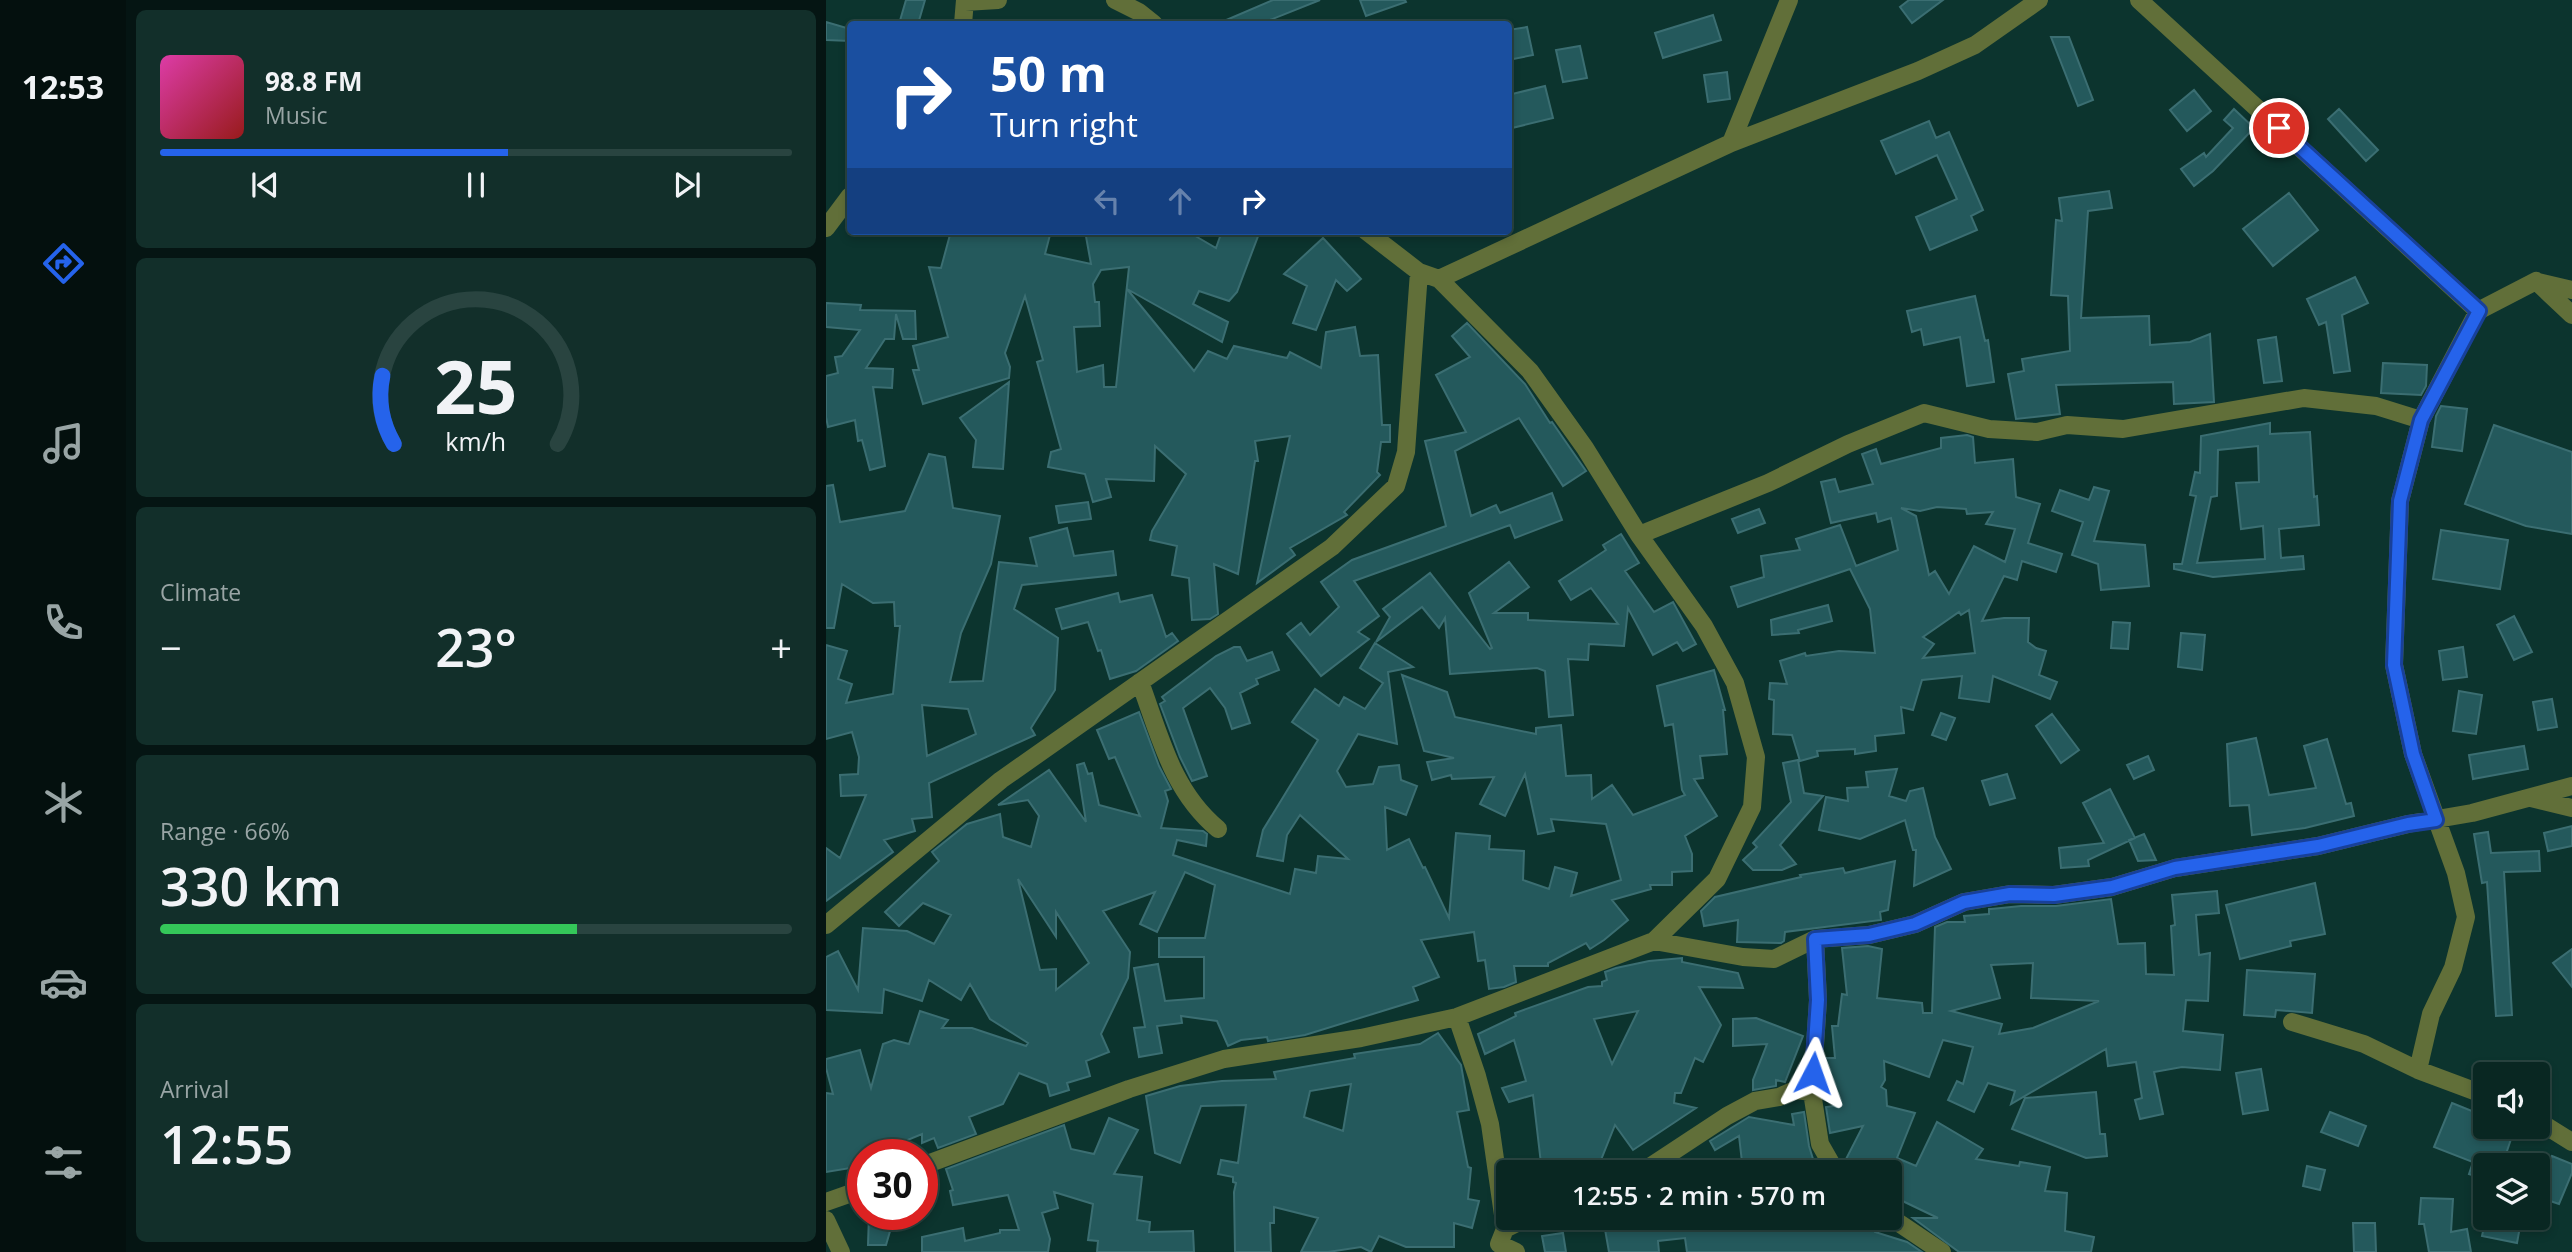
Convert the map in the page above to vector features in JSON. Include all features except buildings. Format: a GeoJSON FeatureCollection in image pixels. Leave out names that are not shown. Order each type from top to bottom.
{"type":"FeatureCollection","features":[{"type":"Feature","properties":{"kind":"street"},"geometry":{"type":"LineString","coordinates":[[963,21],[965,1],[998,0]]}},
{"type":"Feature","properties":{"kind":"street"},"geometry":{"type":"LineString","coordinates":[[1115,0],[1150,21]]}},
{"type":"Feature","properties":{"kind":"street"},"geometry":{"type":"LineString","coordinates":[[1731,142],[1789,0]]}},
{"type":"Feature","properties":{"kind":"street"},"geometry":{"type":"LineString","coordinates":[[1439,279],[1731,142],[1918,71],[1975,45],[2039,0]]}},
{"type":"Feature","properties":{"kind":"street"},"geometry":{"type":"LineString","coordinates":[[2139,0],[2479,311]]}},
{"type":"Feature","properties":{"kind":"street"},"geometry":{"type":"LineString","coordinates":[[826,228],[847,200]]}},
{"type":"Feature","properties":{"kind":"street"},"geometry":{"type":"LineString","coordinates":[[938,1160],[1129,1089],[1224,1059],[1361,1038],[1457,1017],[1654,941],[1717,879],[1752,807],[1756,757],[1735,683],[1704,626],[1639,535],[1585,448],[1530,371],[1439,279],[1419,272],[1371,235]]}},
{"type":"Feature","properties":{"kind":"street"},"geometry":{"type":"LineString","coordinates":[[826,925],[1001,780],[1332,547],[1396,486],[1406,452],[1419,272]]}},
{"type":"Feature","properties":{"kind":"street"},"geometry":{"type":"LineString","coordinates":[[2536,281],[2572,315]]}},
{"type":"Feature","properties":{"kind":"street"},"geometry":{"type":"LineString","coordinates":[[2418,1070],[2431,1014],[2453,968],[2466,917],[2456,873],[2413,754],[2394,665],[2400,501],[2421,420],[2479,311],[2536,281],[2572,290]]}},
{"type":"Feature","properties":{"kind":"street"},"geometry":{"type":"LineString","coordinates":[[1639,535],[1768,484],[1848,444],[1924,413],[1989,429],[2037,432],[2067,425],[2123,429],[2304,398],[2376,406],[2421,420]]}},
{"type":"Feature","properties":{"kind":"street"},"geometry":{"type":"LineString","coordinates":[[1140,682],[1178,783],[1203,816],[1218,829]]}},
{"type":"Feature","properties":{"kind":"street"},"geometry":{"type":"LineString","coordinates":[[1654,941],[1774,960],[1815,939],[1869,935],[1915,924],[1964,902],[2010,894],[2054,895],[2112,887],[2175,868],[2318,846],[2572,786]]}},
{"type":"Feature","properties":{"kind":"street"},"geometry":{"type":"LineString","coordinates":[[2528,798],[2572,808]]}},
{"type":"Feature","properties":{"kind":"street"},"geometry":{"type":"LineString","coordinates":[[1815,939],[1818,1000],[1812,1092],[1820,1144],[1829,1160]]}},
{"type":"Feature","properties":{"kind":"street"},"geometry":{"type":"LineString","coordinates":[[1457,1017],[1490,1124],[1496,1166]]}},
{"type":"Feature","properties":{"kind":"street"},"geometry":{"type":"LineString","coordinates":[[2292,1021],[2364,1044],[2418,1070],[2473,1091]]}},
{"type":"Feature","properties":{"kind":"street"},"geometry":{"type":"LineString","coordinates":[[1660,1160],[1755,1101],[1779,1097],[1795,1090],[1812,1092]]}},
{"type":"Feature","properties":{"kind":"street"},"geometry":{"type":"LineString","coordinates":[[2550,1128],[2572,1142]]}},
{"type":"Feature","properties":{"kind":"street"},"geometry":{"type":"LineString","coordinates":[[826,1202],[847,1195]]}},
{"type":"Feature","properties":{"kind":"street"},"geometry":{"type":"LineString","coordinates":[[826,1220],[841,1252]]}},
{"type":"Feature","properties":{"kind":"street"},"geometry":{"type":"LineString","coordinates":[[1902,1225],[1942,1252]]}},
{"type":"Feature","properties":{"kind":"street"},"geometry":{"type":"LineString","coordinates":[[1505,1230],[1499,1244],[1516,1252]]}},
{"type":"Feature","properties":{"kind":"route"},"geometry":{"type":"LineString","coordinates":[[1813,1073],[1818,1000],[1815,939],[1869,935],[1915,924],[1964,902],[2010,894],[2054,895],[2112,887],[2175,868],[2318,846],[2408,824],[2436,820],[2413,754],[2394,665],[2400,501],[2421,420],[2479,311],[2279,128]]}}]}
